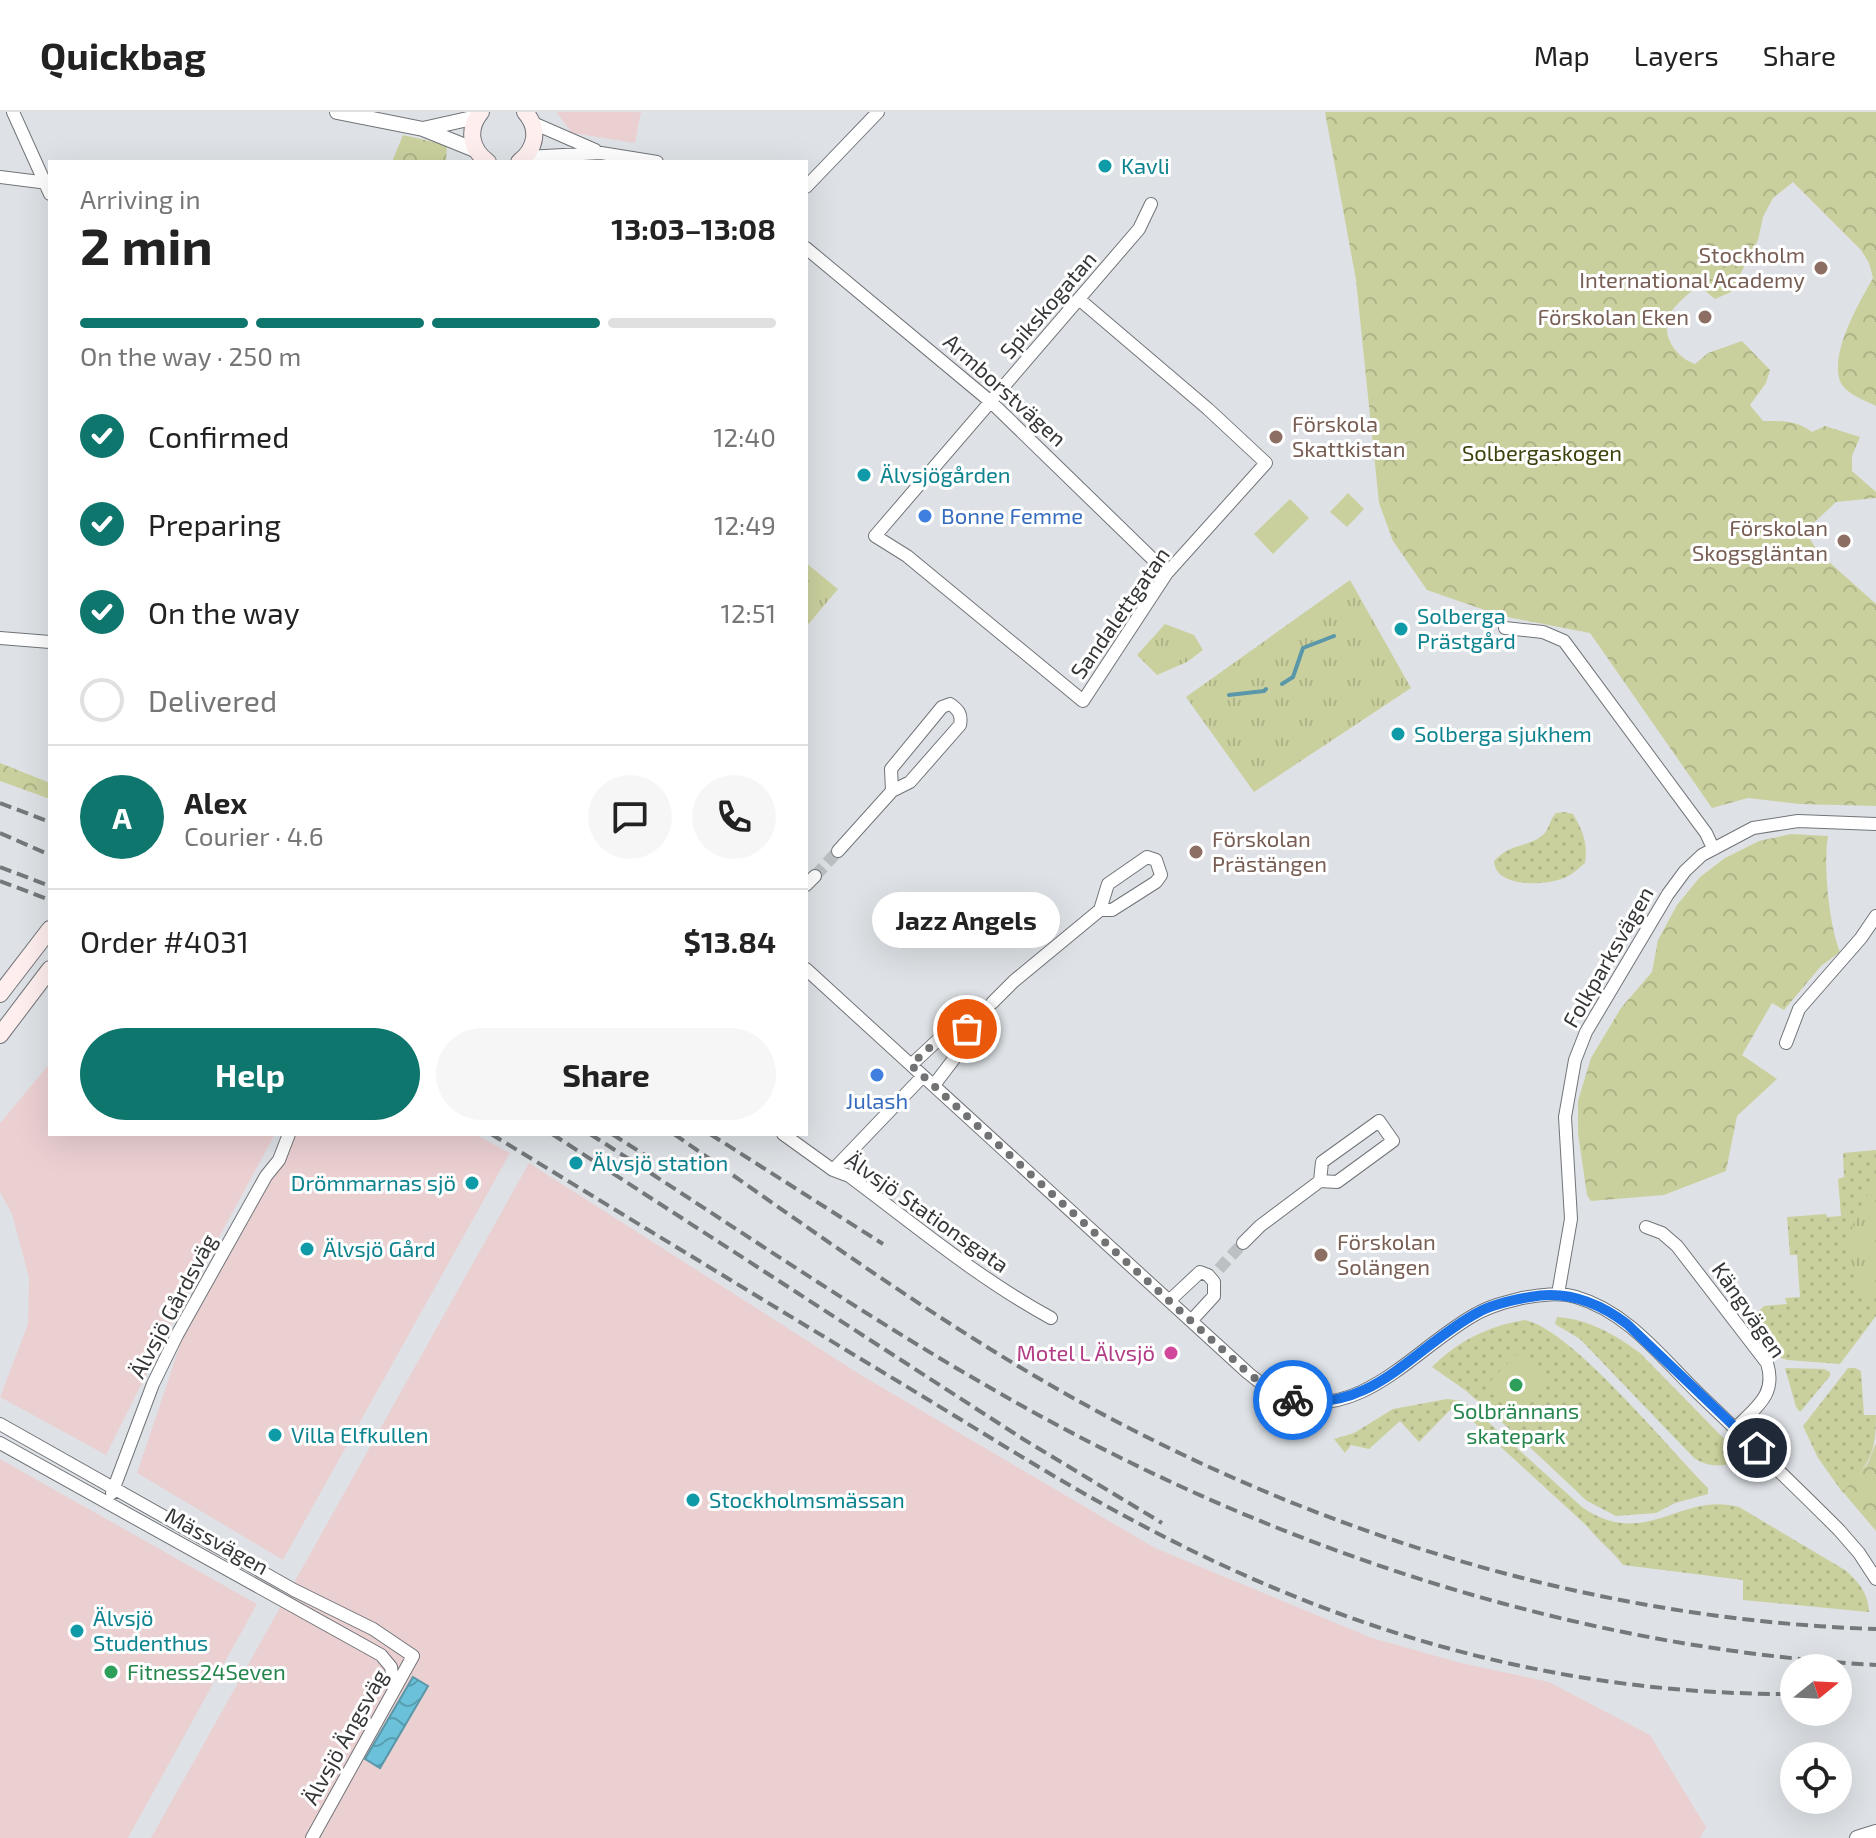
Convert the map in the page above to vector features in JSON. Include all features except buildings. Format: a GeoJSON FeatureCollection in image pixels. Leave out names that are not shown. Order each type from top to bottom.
{"type":"FeatureCollection","features":[{"type":"Feature","properties":{"kind":"main road"},"geometry":{"type":"LineString","coordinates":[[479,115],[472,138],[480,157]]}},
{"type":"Feature","properties":{"kind":"main road"},"geometry":{"type":"LineString","coordinates":[[522,159],[534,142],[529,116]]}},
{"type":"Feature","properties":{"kind":"main road"},"geometry":{"type":"LineString","coordinates":[[0,994],[48,932]]}},
{"type":"Feature","properties":{"kind":"main road"},"geometry":{"type":"LineString","coordinates":[[0,1035],[48,972]]}},
{"type":"Feature","properties":{"kind":"street"},"geometry":{"type":"LineString","coordinates":[[13,112],[48,187]]}},
{"type":"Feature","properties":{"kind":"street"},"geometry":{"type":"LineString","coordinates":[[337,112],[423,129],[480,157]]}},
{"type":"Feature","properties":{"kind":"street"},"geometry":{"type":"LineString","coordinates":[[808,185],[878,112]]}},
{"type":"Feature","properties":{"kind":"street"},"geometry":{"type":"LineString","coordinates":[[423,129],[479,115]]}},
{"type":"Feature","properties":{"kind":"street"},"geometry":{"type":"LineString","coordinates":[[529,116],[601,153]]}},
{"type":"Feature","properties":{"kind":"street"},"geometry":{"type":"LineString","coordinates":[[522,159],[601,153],[645,160]]}},
{"type":"Feature","properties":{"kind":"street"},"geometry":{"type":"LineString","coordinates":[[0,177],[48,187]]}},
{"type":"Feature","properties":{"kind":"street","name":"Spikskogatan"},"geometry":{"type":"LineString","coordinates":[[875,536],[1080,300],[1139,229],[1151,204]]}},
{"type":"Feature","properties":{"kind":"street","name":"Armborstvägen"},"geometry":{"type":"LineString","coordinates":[[808,250],[991,402],[1167,573]]}},
{"type":"Feature","properties":{"kind":"street","name":"Sandalettgatan"},"geometry":{"type":"LineString","coordinates":[[875,536],[907,556],[1083,701],[1167,573],[1266,463],[1080,300]]}},
{"type":"Feature","properties":{"kind":"street"},"geometry":{"type":"LineString","coordinates":[[1505,628],[1543,632],[1564,641],[1706,833],[1713,848]]}},
{"type":"Feature","properties":{"kind":"street"},"geometry":{"type":"LineString","coordinates":[[0,638],[48,642]]}},
{"type":"Feature","properties":{"kind":"street"},"geometry":{"type":"LineString","coordinates":[[838,851],[892,791],[910,782],[960,725],[962,717],[957,709],[950,704],[942,707],[891,769],[892,791]]}},
{"type":"Feature","properties":{"kind":"street","name":"Folkparksvägen"},"geometry":{"type":"LineString","coordinates":[[1558,1294],[1571,1219],[1565,1117],[1575,1060],[1586,1032],[1668,894],[1685,871],[1713,848],[1753,828],[1798,821],[1876,824]]}},
{"type":"Feature","properties":{"kind":"street"},"geometry":{"type":"LineString","coordinates":[[992,1003],[1100,910],[1108,884],[1147,857],[1156,860],[1161,875],[1156,882],[1112,910],[1100,910]]}},
{"type":"Feature","properties":{"kind":"street"},"geometry":{"type":"LineString","coordinates":[[1786,1043],[1799,1009],[1861,938],[1876,916]]}},
{"type":"Feature","properties":{"kind":"street"},"geometry":{"type":"LineString","coordinates":[[808,971],[1248,1373],[1273,1392],[1287,1399],[1328,1402],[1361,1393],[1490,1307],[1558,1294],[1594,1304],[1619,1318],[1736,1428],[1839,1530],[1876,1579]]}},
{"type":"Feature","properties":{"kind":"street"},"geometry":{"type":"LineString","coordinates":[[911,1065],[940,1038],[967,1029],[963,1047],[934,1085]]}},
{"type":"Feature","properties":{"kind":"street"},"geometry":{"type":"LineString","coordinates":[[833,1170],[923,1076]]}},
{"type":"Feature","properties":{"kind":"street"},"geometry":{"type":"LineString","coordinates":[[1243,1243],[1260,1226],[1320,1181],[1337,1182],[1393,1141],[1379,1121],[1322,1162],[1320,1181]]}},
{"type":"Feature","properties":{"kind":"street","name":"Älvsjö Gårdsväg"},"geometry":{"type":"LineString","coordinates":[[108,1503],[153,1384],[177,1335],[266,1176],[279,1160],[288,1136]]}},
{"type":"Feature","properties":{"kind":"street","name":"Älvsjö Stationsgata"},"geometry":{"type":"LineString","coordinates":[[786,1136],[833,1170],[849,1176],[1024,1303],[1051,1318]]}},
{"type":"Feature","properties":{"kind":"street","name":"Kängvägen"},"geometry":{"type":"LineString","coordinates":[[1646,1227],[1662,1233],[1677,1246],[1767,1363],[1771,1375],[1766,1397],[1736,1428]]}},
{"type":"Feature","properties":{"kind":"street"},"geometry":{"type":"LineString","coordinates":[[1169,1301],[1200,1272],[1215,1274],[1214,1296],[1191,1321]]}},
{"type":"Feature","properties":{"kind":"street","name":"Mässvägen"},"geometry":{"type":"LineString","coordinates":[[0,1424],[294,1590],[373,1629],[413,1656]]}},
{"type":"Feature","properties":{"kind":"street","name":"Mässvägen"},"geometry":{"type":"LineString","coordinates":[[0,1443],[381,1655],[391,1667],[394,1690]]}},
{"type":"Feature","properties":{"kind":"street","name":"Älvsjö Ängsväg"},"geometry":{"type":"LineString","coordinates":[[312,1838],[413,1656]]}},
{"type":"Feature","properties":{"kind":"street"},"geometry":{"type":"LineString","coordinates":[[1857,1838],[1876,1832]]}},
{"type":"Feature","properties":{"kind":"shaded area"},"geometry":{"type":"Polygon","coordinates":[[[556,112],[641,112],[635,143],[572,133],[556,112]]]}},
{"type":"Feature","properties":{"kind":"shaded area"},"geometry":{"type":"Polygon","coordinates":[[[48,1065],[48,1136],[274,1136],[167,1333],[106,1455],[0,1397],[28,1324],[29,1278],[12,1214],[0,1192],[0,1123],[48,1065]]]}},
{"type":"Feature","properties":{"kind":"shaded area","name":"Älvsjö Gård"},"geometry":{"type":"Polygon","coordinates":[[[296,1136],[478,1136],[510,1153],[283,1560],[137,1473],[181,1342],[296,1136]]]}},
{"type":"Feature","properties":{"kind":"shaded area"},"geometry":{"type":"Polygon","coordinates":[[[529,1163],[861,1375],[1155,1548],[1372,1638],[1461,1663],[1549,1682],[1650,1735],[1706,1827],[1700,1838],[151,1838],[529,1163]]]}},
{"type":"Feature","properties":{"kind":"shaded area"},"geometry":{"type":"Polygon","coordinates":[[[0,1459],[257,1604],[128,1838],[0,1838],[0,1459]]]}},
{"type":"Feature","properties":{"kind":"green space","name":"Solbergaskogen"},"geometry":{"type":"Polygon","coordinates":[[[1325,112],[1876,112],[1876,406],[1846,390],[1840,381],[1838,369],[1842,342],[1873,278],[1869,263],[1861,250],[1793,182],[1773,198],[1763,217],[1758,240],[1731,292],[1715,299],[1698,285],[1674,308],[1669,316],[1667,333],[1674,349],[1695,364],[1708,353],[1742,341],[1770,370],[1766,383],[1750,405],[1763,421],[1794,423],[1812,432],[1825,426],[1860,437],[1852,456],[1852,471],[1876,492],[1876,498],[1836,502],[1805,531],[1818,552],[1876,604],[1876,806],[1799,804],[1748,798],[1712,808],[1590,633],[1502,616],[1427,590],[1393,541],[1379,503],[1356,280],[1325,112]]]}},
{"type":"Feature","properties":{"kind":"green space"},"geometry":{"type":"Polygon","coordinates":[[[403,135],[447,145],[446,160],[393,160],[403,135]]]}},
{"type":"Feature","properties":{"kind":"green space"},"geometry":{"type":"Polygon","coordinates":[[[1348,493],[1364,509],[1347,527],[1330,512],[1348,493]]]}},
{"type":"Feature","properties":{"kind":"green space"},"geometry":{"type":"Polygon","coordinates":[[[1290,499],[1309,518],[1273,554],[1254,534],[1290,499]]]}},
{"type":"Feature","properties":{"kind":"green space"},"geometry":{"type":"Polygon","coordinates":[[[808,565],[838,589],[808,625],[808,565]]]}},
{"type":"Feature","properties":{"kind":"green space"},"geometry":{"type":"Polygon","coordinates":[[[1350,580],[1411,688],[1254,792],[1186,697],[1350,580]]]}},
{"type":"Feature","properties":{"kind":"green space"},"geometry":{"type":"Polygon","coordinates":[[[1165,624],[1194,635],[1203,650],[1187,662],[1157,675],[1137,655],[1165,624]]]}},
{"type":"Feature","properties":{"kind":"green space"},"geometry":{"type":"Polygon","coordinates":[[[0,763],[48,782],[48,798],[0,781],[0,763]]]}},
{"type":"Feature","properties":{"kind":"green space"},"geometry":{"type":"Polygon","coordinates":[[[1556,813],[1573,814],[1580,826],[1586,849],[1585,863],[1564,878],[1545,883],[1522,883],[1503,876],[1497,870],[1494,861],[1500,855],[1542,836],[1556,813]]]}},
{"type":"Feature","properties":{"kind":"green space"},"geometry":{"type":"Polygon","coordinates":[[[1791,834],[1828,836],[1828,894],[1840,952],[1821,966],[1784,1010],[1772,1003],[1742,1055],[1777,1079],[1737,1116],[1726,1171],[1664,1195],[1591,1201],[1587,1195],[1578,1133],[1578,1101],[1591,1058],[1621,1008],[1652,972],[1658,940],[1677,905],[1700,877],[1725,858],[1759,841],[1791,834]]]}},
{"type":"Feature","properties":{"kind":"green space"},"geometry":{"type":"Polygon","coordinates":[[[1876,1150],[1876,1316],[1840,1364],[1787,1360],[1773,1355],[1749,1321],[1764,1306],[1787,1304],[1785,1298],[1800,1297],[1797,1255],[1790,1255],[1787,1217],[1841,1216],[1838,1179],[1844,1177],[1843,1153],[1876,1150]]]}},
{"type":"Feature","properties":{"kind":"green space"},"geometry":{"type":"Polygon","coordinates":[[[1876,1184],[1876,1297],[1861,1292],[1855,1278],[1850,1236],[1859,1209],[1876,1184]]]}},
{"type":"Feature","properties":{"kind":"green space"},"geometry":{"type":"Polygon","coordinates":[[[1557,1317],[1601,1329],[1640,1353],[1745,1460],[1719,1465],[1706,1464],[1694,1458],[1580,1339],[1555,1324],[1557,1317]]]}},
{"type":"Feature","properties":{"kind":"green space"},"geometry":{"type":"Polygon","coordinates":[[[1525,1320],[1545,1328],[1593,1367],[1708,1488],[1708,1494],[1675,1503],[1656,1513],[1616,1516],[1587,1501],[1465,1390],[1432,1367],[1474,1336],[1525,1320]]]}},
{"type":"Feature","properties":{"kind":"green space","name":"Solbrännans skatepark"},"geometry":{"type":"Polygon","coordinates":[[[1516,1354],[1547,1383],[1515,1416],[1485,1387],[1516,1354]]]}},
{"type":"Feature","properties":{"kind":"green space"},"geometry":{"type":"Polygon","coordinates":[[[1785,1368],[1824,1369],[1830,1372],[1800,1412],[1796,1407],[1785,1368]]]}},
{"type":"Feature","properties":{"kind":"green space"},"geometry":{"type":"Polygon","coordinates":[[[1848,1368],[1861,1371],[1864,1415],[1876,1415],[1876,1429],[1869,1458],[1843,1493],[1818,1458],[1803,1426],[1848,1368]]]}},
{"type":"Feature","properties":{"kind":"green space"},"geometry":{"type":"Polygon","coordinates":[[[1447,1399],[1463,1401],[1582,1507],[1604,1519],[1625,1523],[1644,1522],[1699,1506],[1718,1504],[1739,1507],[1845,1570],[1862,1588],[1869,1612],[1743,1600],[1743,1580],[1623,1565],[1587,1526],[1455,1405],[1419,1442],[1400,1421],[1369,1449],[1351,1445],[1345,1453],[1334,1439],[1354,1433],[1393,1409],[1447,1399]]]}},
{"type":"Feature","properties":{"kind":"green space"},"geometry":{"type":"Polygon","coordinates":[[[1876,1443],[1876,1531],[1843,1492],[1868,1463],[1876,1443]]]}},
{"type":"Feature","properties":{"kind":"water"},"geometry":{"type":"Polygon","coordinates":[[[413,1677],[428,1686],[380,1768],[365,1759],[413,1677]]]}},
{"type":"Feature","properties":{"kind":"waterway"},"geometry":{"type":"LineString","coordinates":[[1282,684],[1293,677],[1303,648],[1334,636]]}},
{"type":"Feature","properties":{"kind":"waterway"},"geometry":{"type":"LineString","coordinates":[[1229,695],[1266,689]]}},
{"type":"Feature","properties":{"kind":"tunnel"},"geometry":{"type":"LineString","coordinates":[[815,876],[838,851]]}},
{"type":"Feature","properties":{"kind":"tunnel"},"geometry":{"type":"LineString","coordinates":[[967,1029],[992,1003]]}},
{"type":"Feature","properties":{"kind":"tunnel"},"geometry":{"type":"LineString","coordinates":[[1219,1269],[1243,1243]]}},
{"type":"Feature","properties":{"kind":"railway"},"geometry":{"type":"LineString","coordinates":[[0,803],[48,821]]}},
{"type":"Feature","properties":{"kind":"railway"},"geometry":{"type":"LineString","coordinates":[[0,833],[48,854]]}},
{"type":"Feature","properties":{"kind":"railway"},"geometry":{"type":"LineString","coordinates":[[0,867],[48,885]]}},
{"type":"Feature","properties":{"kind":"railway"},"geometry":{"type":"LineString","coordinates":[[0,881],[48,899]]}},
{"type":"Feature","properties":{"kind":"railway"},"geometry":{"type":"LineString","coordinates":[[494,1136],[1058,1478],[1122,1515],[1231,1569],[1308,1602],[1386,1630],[1465,1653],[1545,1671],[1626,1684],[1709,1692],[1780,1694]]}},
{"type":"Feature","properties":{"kind":"railway"},"geometry":{"type":"LineString","coordinates":[[555,1136],[1023,1439],[1162,1523]]}},
{"type":"Feature","properties":{"kind":"railway"},"geometry":{"type":"LineString","coordinates":[[593,1136],[880,1321],[998,1393],[1154,1474],[1252,1518],[1455,1590],[1559,1618],[1664,1640],[1770,1656],[1876,1665]]}},
{"type":"Feature","properties":{"kind":"railway"},"geometry":{"type":"LineString","coordinates":[[615,1136],[651,1159]]}},
{"type":"Feature","properties":{"kind":"railway"},"geometry":{"type":"LineString","coordinates":[[677,1136],[870,1271],[1021,1368],[1166,1447],[1262,1490],[1360,1528],[1461,1561],[1563,1588],[1666,1608],[1771,1622],[1876,1629]]}},
{"type":"Feature","properties":{"kind":"railway"},"geometry":{"type":"LineString","coordinates":[[713,1136],[883,1244]]}},
{"type":"Feature","properties":{"kind":"way so far"},"geometry":{"type":"LineString","coordinates":[[967,1029],[940,1038],[911,1065],[1248,1373],[1273,1392],[1293,1400]]}},
{"type":"Feature","properties":{"kind":"place","name":"Kavli"},"geometry":{"type":"Point","coordinates":[1105,166]}},
{"type":"Feature","properties":{"kind":"place","name":"Stockholm International Academy"},"geometry":{"type":"Point","coordinates":[1821,268]}},
{"type":"Feature","properties":{"kind":"place","name":"Förskolan Eken"},"geometry":{"type":"Point","coordinates":[1705,317]}},
{"type":"Feature","properties":{"kind":"place","name":"Förskola Skattkistan"},"geometry":{"type":"Point","coordinates":[1276,437]}},
{"type":"Feature","properties":{"kind":"place","name":"Älvsjögården"},"geometry":{"type":"Point","coordinates":[864,475]}},
{"type":"Feature","properties":{"kind":"place","name":"Bonne Femme"},"geometry":{"type":"Point","coordinates":[925,516]}},
{"type":"Feature","properties":{"kind":"place","name":"Förskolan Skogsgläntan"},"geometry":{"type":"Point","coordinates":[1844,541]}},
{"type":"Feature","properties":{"kind":"place","name":"Solberga Prästgård"},"geometry":{"type":"Point","coordinates":[1401,629]}},
{"type":"Feature","properties":{"kind":"place","name":"Solberga sjukhem"},"geometry":{"type":"Point","coordinates":[1398,734]}},
{"type":"Feature","properties":{"kind":"place","name":"Förskolan Prästängen"},"geometry":{"type":"Point","coordinates":[1196,852]}},
{"type":"Feature","properties":{"kind":"place","name":"Jazz Angels"},"geometry":{"type":"Point","coordinates":[967,1029]}},
{"type":"Feature","properties":{"kind":"place","name":"Julash"},"geometry":{"type":"Point","coordinates":[877,1075]}},
{"type":"Feature","properties":{"kind":"place","name":"Älvsjö station"},"geometry":{"type":"Point","coordinates":[576,1163]}},
{"type":"Feature","properties":{"kind":"place","name":"Drömmarnas sjö"},"geometry":{"type":"Point","coordinates":[472,1183]}},
{"type":"Feature","properties":{"kind":"place","name":"Älvsjö Gård"},"geometry":{"type":"Point","coordinates":[307,1249]}},
{"type":"Feature","properties":{"kind":"place","name":"Förskolan Solängen"},"geometry":{"type":"Point","coordinates":[1321,1255]}},
{"type":"Feature","properties":{"kind":"place","name":"Motel L Älvsjö"},"geometry":{"type":"Point","coordinates":[1171,1353]}},
{"type":"Feature","properties":{"kind":"place","name":"Solbrännans skatepark"},"geometry":{"type":"Point","coordinates":[1516,1385]}},
{"type":"Feature","properties":{"kind":"place","name":"Villa Elfkullen"},"geometry":{"type":"Point","coordinates":[275,1435]}},
{"type":"Feature","properties":{"kind":"place","name":"Stockholmsmässan"},"geometry":{"type":"Point","coordinates":[693,1500]}},
{"type":"Feature","properties":{"kind":"place","name":"Älvsjö Studenthus"},"geometry":{"type":"Point","coordinates":[77,1631]}},
{"type":"Feature","properties":{"kind":"place","name":"Fitness24Seven"},"geometry":{"type":"Point","coordinates":[111,1672]}},
{"type":"Feature","properties":{"kind":"route"},"geometry":{"type":"LineString","coordinates":[[1293,1400],[1328,1402],[1361,1393],[1390,1376],[1476,1314],[1504,1303],[1558,1294],[1594,1304],[1627,1324],[1757,1448]]}}]}
